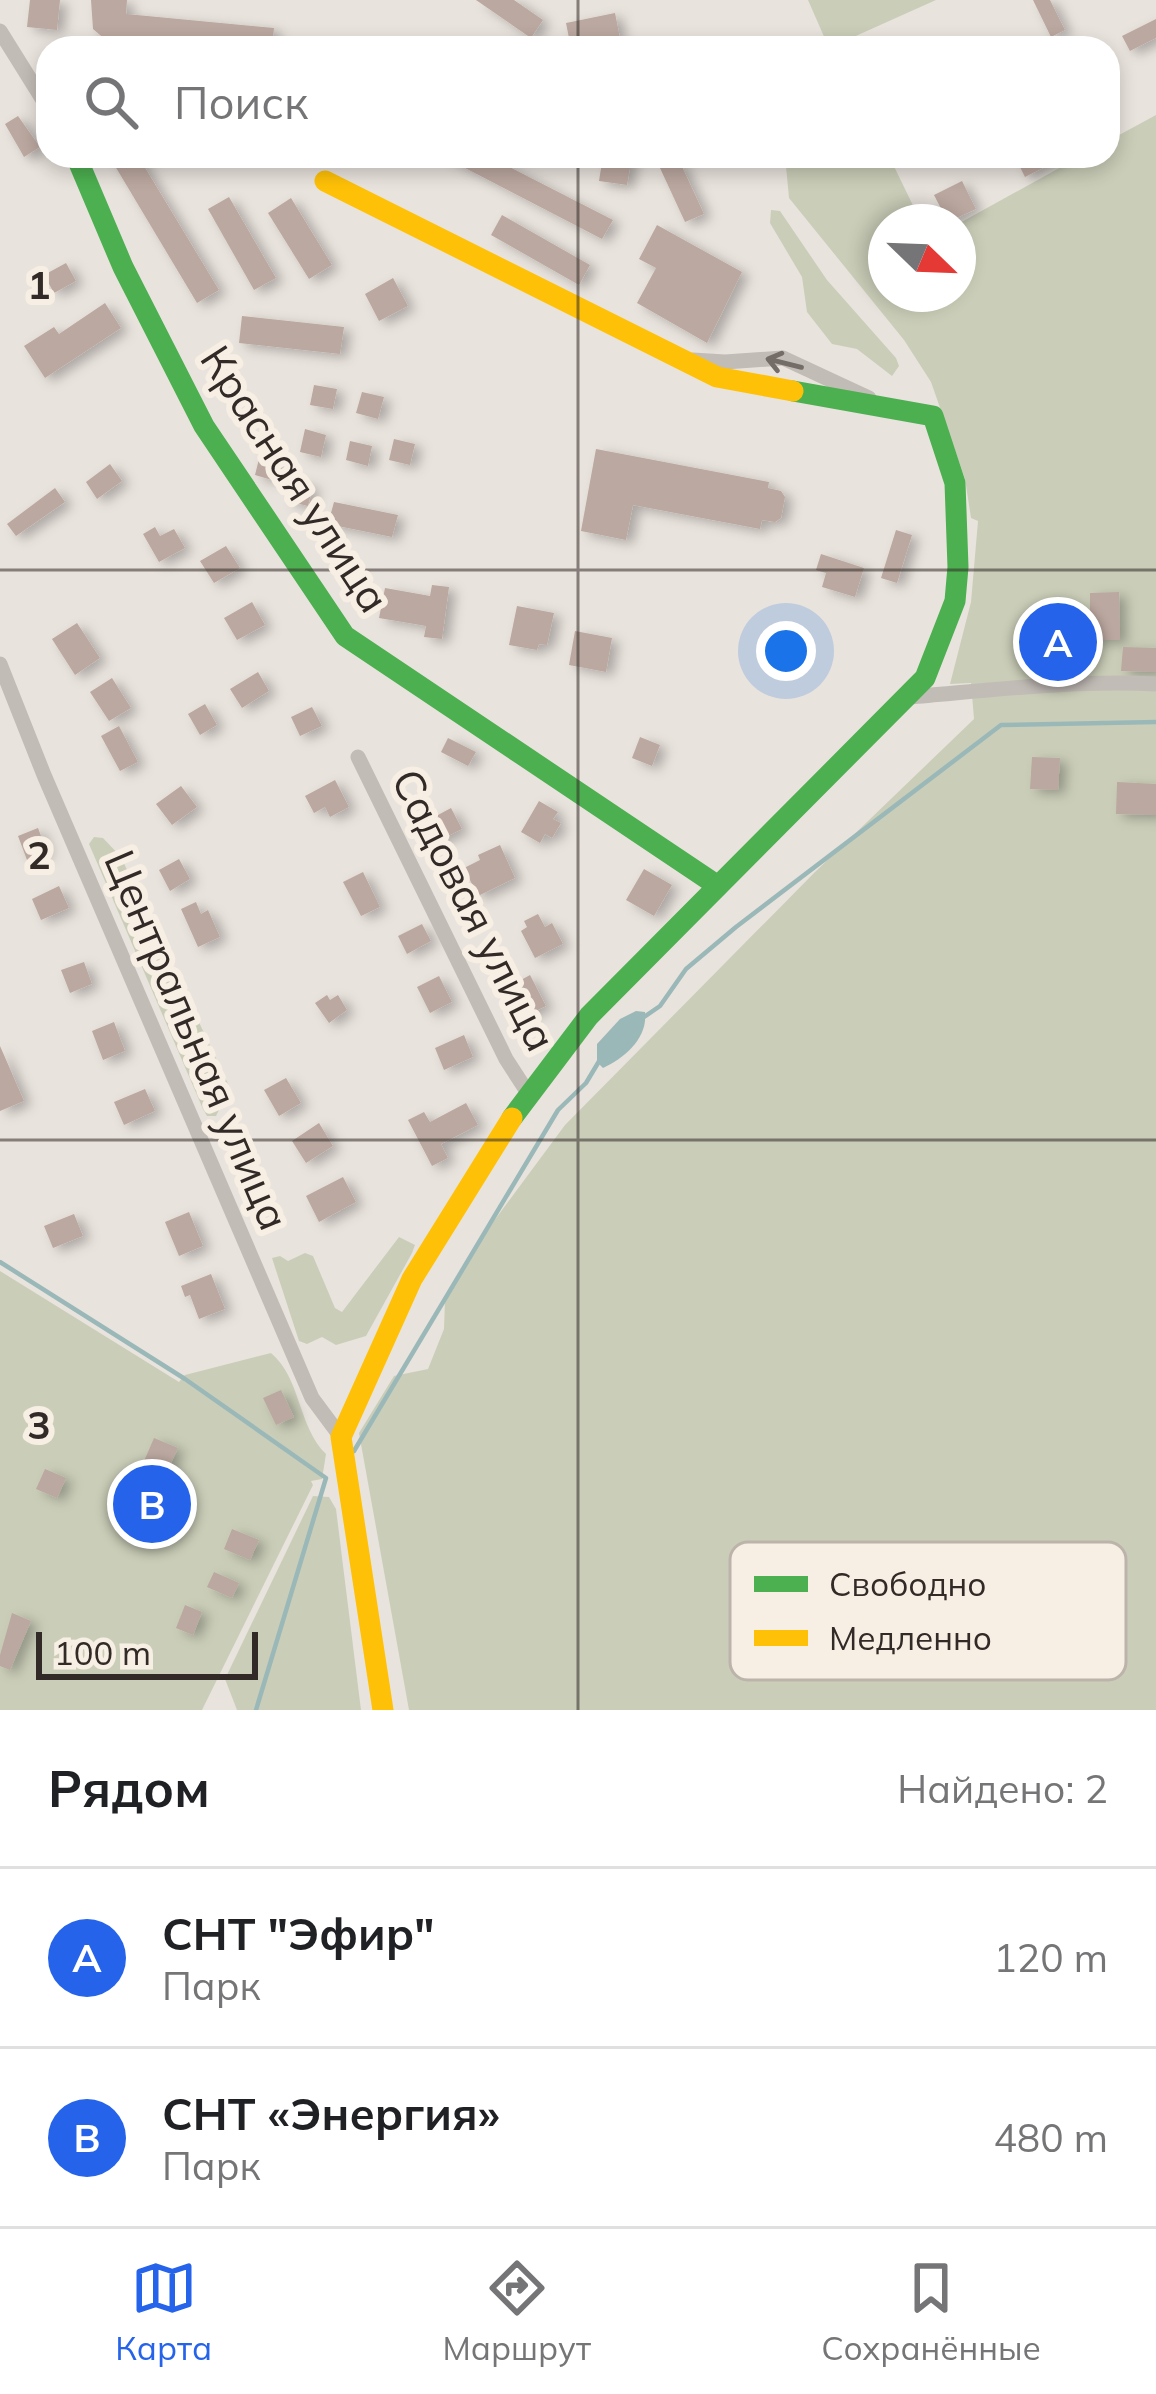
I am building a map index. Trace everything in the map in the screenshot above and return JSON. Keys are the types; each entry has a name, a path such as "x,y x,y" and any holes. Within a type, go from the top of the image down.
{"street":[{"path":"0,31 36,89"},
{"name":"Красная улица","path":"81,168 123,267 204,427 345,636 718,886"},
{"path":"325,181 717,377 933,416 950,463 959,519 955,601 937,652 909,697 589,1016 528,1094 412,1280 341,1437 383,1710"},
{"name":"Центральная улица","path":"0,664 305,1382 341,1437"},
{"path":"909,697 1100,681 1156,684"},
{"name":"Садовая улица","path":"358,757 506,1059 528,1094"}],"green space":[{"path":"808,0 936,0 856,36 824,36"},
{"path":"1156,115 1156,1710 409,1710 359,1433 394,1376 428,1369 444,1329 445,1300 471,1252 565,1125 974,719 971,683 950,684 971,602 978,521 971,518 965,479 931,382 881,312 976,312 976,214 1059,168 1120,168 1120,134"},
{"path":"786,168 895,168 912,204 868,204 868,296 789,198"},
{"path":"771,210 780,211 827,280 896,358 899,366 892,376 857,349 832,344 807,312 802,277 770,223"},
{"path":"94,837 103,838 121,857 230,1088 216,1116 207,1116 203,1109 89,844"},
{"path":"399,1237 415,1245 366,1336 336,1345 322,1337 307,1344 299,1341 272,1258 288,1261 305,1253 313,1256 335,1308 342,1312"},
{"path":"0,1271 179,1382 185,1375 271,1353 281,1363 310,1430 326,1454 322,1479 311,1481 202,1710 0,1710"},
{"path":"313,1496 329,1497 336,1509 361,1710 237,1710 225,1679"}],"water":[{"path":"645,1012 639,1039 603,1068 597,1062 597,1044 620,1019"}],"building":[{"path":"30,0 60,0 57,30 27,27"},
{"path":"91,0 127,0 126,14 274,28 273,36 101,36 93,29"},
{"path":"476,0 514,0 543,20 528,36"},
{"path":"1033,0 1050,0 1065,30 1051,36"},
{"path":"615,13 620,36 569,36 566,23"},
{"path":"1156,19 1156,38 1130,51 1122,36"},
{"path":"18,116 36,141 36,150 24,157 5,124"},
{"path":"116,168 145,168 219,290 197,303"},
{"path":"465,168 511,168 613,220 602,239"},
{"path":"601,168 630,168 627,185 599,181"},
{"path":"660,168 683,168 704,214 685,222"},
{"path":"1020,168 1043,168 1025,177"},
{"path":"962,181 974,204 939,204 934,195"},
{"path":"229,197 276,278 254,290 208,209"},
{"path":"291,198 332,265 309,279 268,213"},
{"path":"502,215 590,265 579,285 491,235"},
{"path":"657,225 742,272 707,343 637,303 656,268 639,259"},
{"path":"66,263 76,281 54,293 44,275"},
{"path":"393,278 408,306 379,321 365,294"},
{"path":"105,303 121,328 45,378 24,346 54,327 59,334"},
{"path":"242,316 344,327 340,354 239,343"},
{"path":"314,385 337,389 333,409 310,405"},
{"path":"362,392 384,397 378,419 356,413"},
{"path":"305,429 326,435 321,457 300,452"},
{"path":"394,439 415,444 410,465 389,460"},
{"path":"350,441 372,446 368,466 346,460"},
{"path":"596,449 769,482 768,488 785,497 781,518 762,520 760,529 633,505 626,540 581,531"},
{"path":"261,451 278,455 272,480 255,475"},
{"path":"110,464 122,481 97,499 86,482"},
{"path":"292,480 313,485 308,506 287,501"},
{"path":"55,488 65,502 16,536 7,524"},
{"path":"334,502 398,515 392,537 328,524"},
{"path":"155,527 160,536 174,529 185,548 159,562 143,534"},
{"path":"896,530 912,535 897,583 881,578"},
{"path":"226,546 240,568 214,583 200,561"},
{"path":"821,554 864,568 855,597 822,587 826,573 816,570"},
{"path":"432,585 449,587 442,639 424,637 426,626 379,618 385,588 430,596"},
{"path":"1119,592 1120,640 1090,640 1090,593"},
{"path":"252,602 265,625 237,640 224,618"},
{"path":"517,606 554,613 547,645 539,644 537,650 509,645"},
{"path":"77,623 100,658 75,675 52,639"},
{"path":"575,631 612,638 606,672 569,665"},
{"path":"1123,647 1156,648 1156,672 1121,671"},
{"path":"258,672 269,691 242,708 230,689"},
{"path":"112,678 131,708 109,721 90,692"},
{"path":"205,704 217,725 200,735 188,714"},
{"path":"312,707 322,726 300,736 291,717"},
{"path":"119,726 138,762 120,771 101,736"},
{"path":"640,737 660,745 652,766 632,758"},
{"path":"448,738 476,752 468,766 441,752"},
{"path":"1032,757 1060,758 1058,790 1030,789"},
{"path":"335,780 349,807 330,817 325,807 314,813 305,796"},
{"path":"1117,782 1156,784 1156,815 1116,814"},
{"path":"181,786 197,807 172,825 156,804"},
{"path":"539,801 558,812 553,819 561,823 552,838 545,834 540,843 521,832"},
{"path":"451,808 462,829 434,843 423,823"},
{"path":"38,828 47,852 27,860 18,836"},
{"path":"500,845 515,878 478,896 464,868"},
{"path":"179,859 190,879 170,891 159,870"},
{"path":"644,869 672,885 654,916 626,900"},
{"path":"363,872 380,907 361,916 343,882"},
{"path":"59,886 69,908 41,920 32,899"},
{"path":"196,902 201,914 208,910 220,937 198,947 181,909"},
{"path":"538,914 545,927 552,923 563,944 535,958 521,931 527,927 524,921"},
{"path":"422,924 431,941 407,954 398,936"},
{"path":"84,962 92,984 70,993 61,970"},
{"path":"530,975 546,1006 519,1019 507,994 514,990 512,985"},
{"path":"439,976 452,1002 430,1013 417,987"},
{"path":"327,995 330,1000 338,995 347,1010 329,1023 315,1003"},
{"path":"114,1022 125,1051 103,1060 92,1031"},
{"path":"464,1035 473,1057 444,1070 435,1048"},
{"path":"0,1046 24,1101 0,1111"},
{"path":"286,1078 301,1103 279,1116 264,1090"},
{"path":"145,1089 155,1111 124,1125 114,1102"},
{"path":"466,1103 478,1125 441,1144 448,1158 432,1166 408,1120 424,1112 430,1122"},
{"path":"319,1123 333,1146 306,1163 292,1141"},
{"path":"343,1177 356,1202 319,1222 306,1196"},
{"path":"189,1212 203,1246 179,1256 165,1222"},
{"path":"74,1214 83,1236 53,1248 44,1226"},
{"path":"211,1274 225,1309 199,1319 181,1286"},
{"path":"281,1390 294,1417 276,1425 263,1398"},
{"path":"154,1438 178,1448 169,1467 157,1462 144,1493 124,1484 129,1471 138,1475"},
{"path":"45,1469 66,1478 57,1498 36,1489"},
{"path":"232,1529 259,1540 250,1560 224,1549"},
{"path":"214,1572 239,1583 232,1598 207,1587"},
{"path":"185,1605 202,1612 193,1635 176,1628"},
{"path":"12,1613 31,1621 10,1670 0,1666 0,1655"}],"waterway":[{"path":"644,1017 660,1006 686,969 736,927 1001,725 1156,722"},
{"path":"354,1451 558,1110 586,1083 601,1058"},
{"path":"0,1262 185,1379 326,1478 256,1710"}],"traffic: fast":[{"path":"81,168 123,267 204,426 345,636 718,886"},
{"path":"512,1118 589,1016 925,678 955,601 955,483 933,416 793,391"}],"traffic: slow":[{"path":"325,181 717,377 793,391"},
{"path":"383,1710 341,1437 412,1279 512,1118"}],"place":[{"name":"СНТ \"Эфир\"","path":"1058,642"},
{"name":"СНТ «Энергия»","path":"152,1504"}]}
